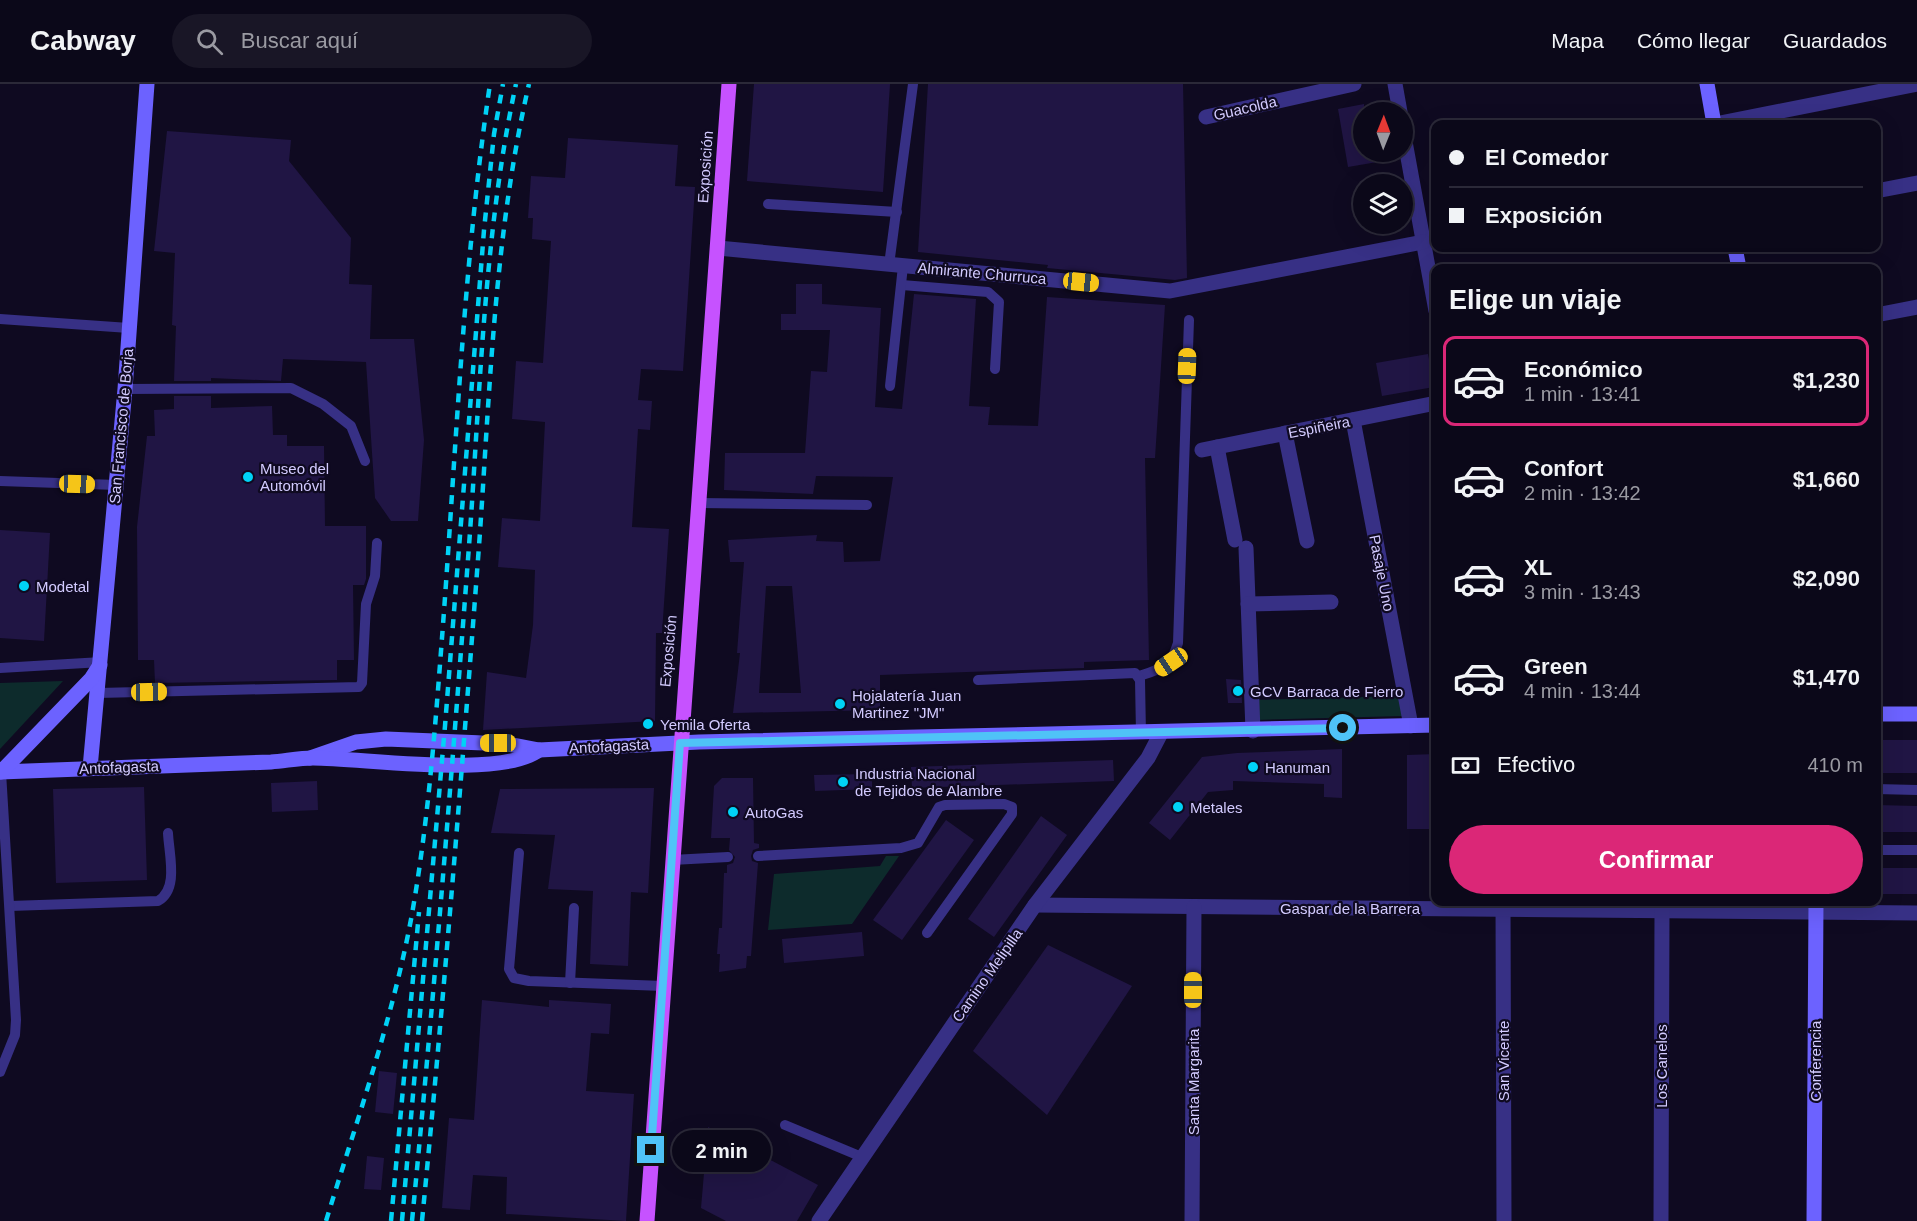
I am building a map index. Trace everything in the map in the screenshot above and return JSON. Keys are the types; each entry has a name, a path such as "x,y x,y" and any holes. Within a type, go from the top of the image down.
{"main road":[{"name":"San Francisco de Borja","path":"90,768 102,662 125,389 147,84"},
{"name":"Exposición","path":"646,1221 729,84"},
{"path":"1707,84 1713,120"},
{"path":"1,772 91,679 102,662"},
{"path":"1881,714 1917,714"},
{"name":"Antofagasta","path":"310,758 356,742 386,739 508,744 539,750 680,743 1141,734 1431,725"},
{"name":"Antofagasta","path":"1,772 310,758 472,765 514,762 539,750"},
{"name":"Conferencia","path":"1814,1221 1816,907"}],"street":[{"name":"Guacolda","path":"1206,117 1354,84"},
{"path":"1395,84 1398,102"},
{"path":"1734,120 1917,84"},
{"path":"1409,162 1431,284"},
{"path":"1881,190 1917,183"},
{"name":"Almirante Churruca","path":"718,248 1170,291 1423,242"},
{"path":"1881,314 1917,307"},
{"name":"Espiñeira","path":"1248,604 1241,544 1210,448 1431,405"},
{"name":"Pasaje Uno","path":"1353,420 1411,726"},
{"path":"1286,433 1307,541"},
{"path":"1253,731 1248,604 1331,602"},
{"name":"Camino Melipilla","path":"819,1221 1035,905 1148,758 1161,733"},
{"name":"Gaspar de la Barrera","path":"1035,905 1503,906 1662,911 1816,907 1917,913"},
{"name":"San Vicente","path":"1503,906 1504,1221"},
{"name":"Santa Margarita","path":"1192,1221 1194,907"},
{"name":"Los Canelos","path":"1661,1221 1662,911"}],"lane":[{"path":"890,386 902,285 896,265 897,212 913,84"},
{"path":"768,204 897,212"},
{"path":"902,285 978,291 992,295 999,302 995,369"},
{"path":"0,319 129,328"},
{"path":"978,680 1131,673 1139,676 1158,670 1171,662 1178,643 1189,320"},
{"path":"125,389 291,388 323,404 351,426 365,461"},
{"path":"0,481 117,485"},
{"path":"698,503 867,505"},
{"path":"98,693 359,687 362,683 366,604 375,576 377,543"},
{"path":"0,668 102,662"},
{"path":"1139,676 1141,734"},
{"path":"0,1072 15,1035 16,1020 1,772"},
{"path":"1881,789 1917,789"},
{"path":"758,856 901,848 918,843 939,807 1004,804 1012,807 1012,814 927,933"},
{"path":"10,906 158,901 166,897 171,888 168,833"},
{"path":"1881,850 1917,850"},
{"path":"519,853 509,969 514,978 529,981 663,986"},
{"path":"672,860 728,857"},
{"path":"570,983 574,908"},
{"path":"785,1125 862,1157"}],"green space":[{"path":"63,681 0,749 0,683"},
{"path":"1399,696 1403,716 1255,720 1254,700"},
{"path":"886,856 899,856 852,924 768,930 774,874 880,866"}],"building":[{"path":"754,84 890,84 883,192 747,181"},
{"path":"928,84 1183,84 1187,278 1175,280 1047,268 1048,265 918,252"},
{"path":"1353,106 1353,162 1377,162 1348,167 1338,109"},
{"path":"167,131 291,140 289,161 351,238 349,284 372,285 370,339 414,339 424,440 418,521 391,521 375,498 366,362 283,359 281,381 211,378 211,381 174,381 176,326 172,325 175,253 154,251"},
{"path":"568,138 678,145 675,186 695,187 683,371 641,369 638,400 652,401 650,430 638,429 632,527 669,529 662,633 656,633 655,721 483,730 487,672 526,678 533,625 535,570 498,567 502,518 540,521 545,422 512,419 516,361 543,363 551,241 532,239 533,218 528,218 531,176 565,178"},
{"path":"796,284 822,284 822,304 881,308 875,407 902,409 914,294 976,299 969,406 990,407 988,425 1038,426 1047,297 1165,305 1155,458 1145,458 1149,660 1084,662 1084,668 880,675 880,710 733,713 740,653 737,653 744,562 730,562 728,540 817,535 816,541 843,542 844,562 880,561 893,477 816,476 813,494 724,490 725,453 805,453 811,371 827,372 830,330 781,330 781,314 796,314","holes":["766,586 792,586 801,693 759,693"]},
{"path":"1428,354 1431,388 1382,396 1376,363"},
{"path":"174,396 211,396 211,408 272,406 273,435 287,435 287,446 324,446 325,526 366,526 366,579 364,585 353,585 354,660 337,660 337,680 155,683 154,660 138,660 137,527 147,436 155,436 154,410 174,409"},
{"name":"Modetal","path":"0,530 50,533 44,641 0,638"},
{"name":"GCV Barraca de Fierro","path":"1226,679 1241,680 1242,703 1228,703"},
{"path":"1881,740 1917,740 1917,773 1881,773"},
{"path":"1342,749 1342,798 1324,797 1324,784 1233,781 1233,790 1208,792 1170,840 1149,823 1202,757 1237,753"},
{"path":"1431,754 1431,829 1407,829 1407,755"},
{"path":"1113,760 1114,781 912,788 911,767"},
{"name":"Industria Nacional de Tejidos de Alambre","path":"872,774 872,789 815,791 814,775"},
{"path":"722,778 753,778 754,843 759,844 759,848 753,850 751,856 752,861 758,863 751,956 747,956 746,968 719,972 720,954 717,954 719,928 722,928 724,873 727,873 727,865 733,863 735,857 729,850 730,838 711,838 714,786"},
{"path":"317,781 318,810 272,812 271,783"},
{"path":"144,787 147,880 56,883 53,789"},
{"path":"654,788 648,893 631,892 628,966 590,964 593,891 548,889 555,835 491,833 500,789"},
{"path":"1881,805 1917,806 1917,832 1881,832"},
{"path":"1041,816 1067,835 994,937 968,919"},
{"path":"946,820 974,840 902,940 873,920"},
{"path":"1881,868 1917,868 1917,894 1881,894"},
{"path":"862,932 864,956 784,963 782,939"},
{"path":"1048,945 1132,986 1047,1115 973,1051"},
{"path":"482,1000 549,1007 549,1000 611,1004 609,1034 591,1033 586,1091 634,1094 626,1221 506,1214 507,1177 473,1175 470,1210 442,1208 449,1118 474,1120"},
{"path":"379,1071 397,1073 393,1114 375,1112"},
{"path":"708,1127 818,1185 797,1221 726,1221 701,1208"},
{"path":"367,1156 384,1158 381,1190 364,1189"}],"railway":[{"path":"326,1221 385,1030 404,953 418,880 437,707 473,221 490,84"},
{"path":"402,1221 445,726 484,230 494,134 503,84"},
{"path":"412,1221 449,799 490,255 505,140 516,84"},
{"path":"422,1221 459,799 495,314 508,198 529,84"},
{"path":"391,1221 419,912"}],"place":[{"name":"Museo del Automóvil","path":"248,477"},
{"name":"Modetal","path":"24,586"},
{"name":"GCV Barraca de Fierro","path":"1238,691"},
{"name":"Hojalatería Juan Martinez \"JM\"","path":"840,704"},
{"name":"Yemila Oferta","path":"648,724"},
{"name":"Hanuman","path":"1253,767"},
{"name":"Industria Nacional de Tejidos de Alambre","path":"843,782"},
{"name":"Metales","path":"1178,807"},
{"name":"AutoGas","path":"733,812"}],"route":[{"path":"651,1150 680,743 1343,728"}]}
